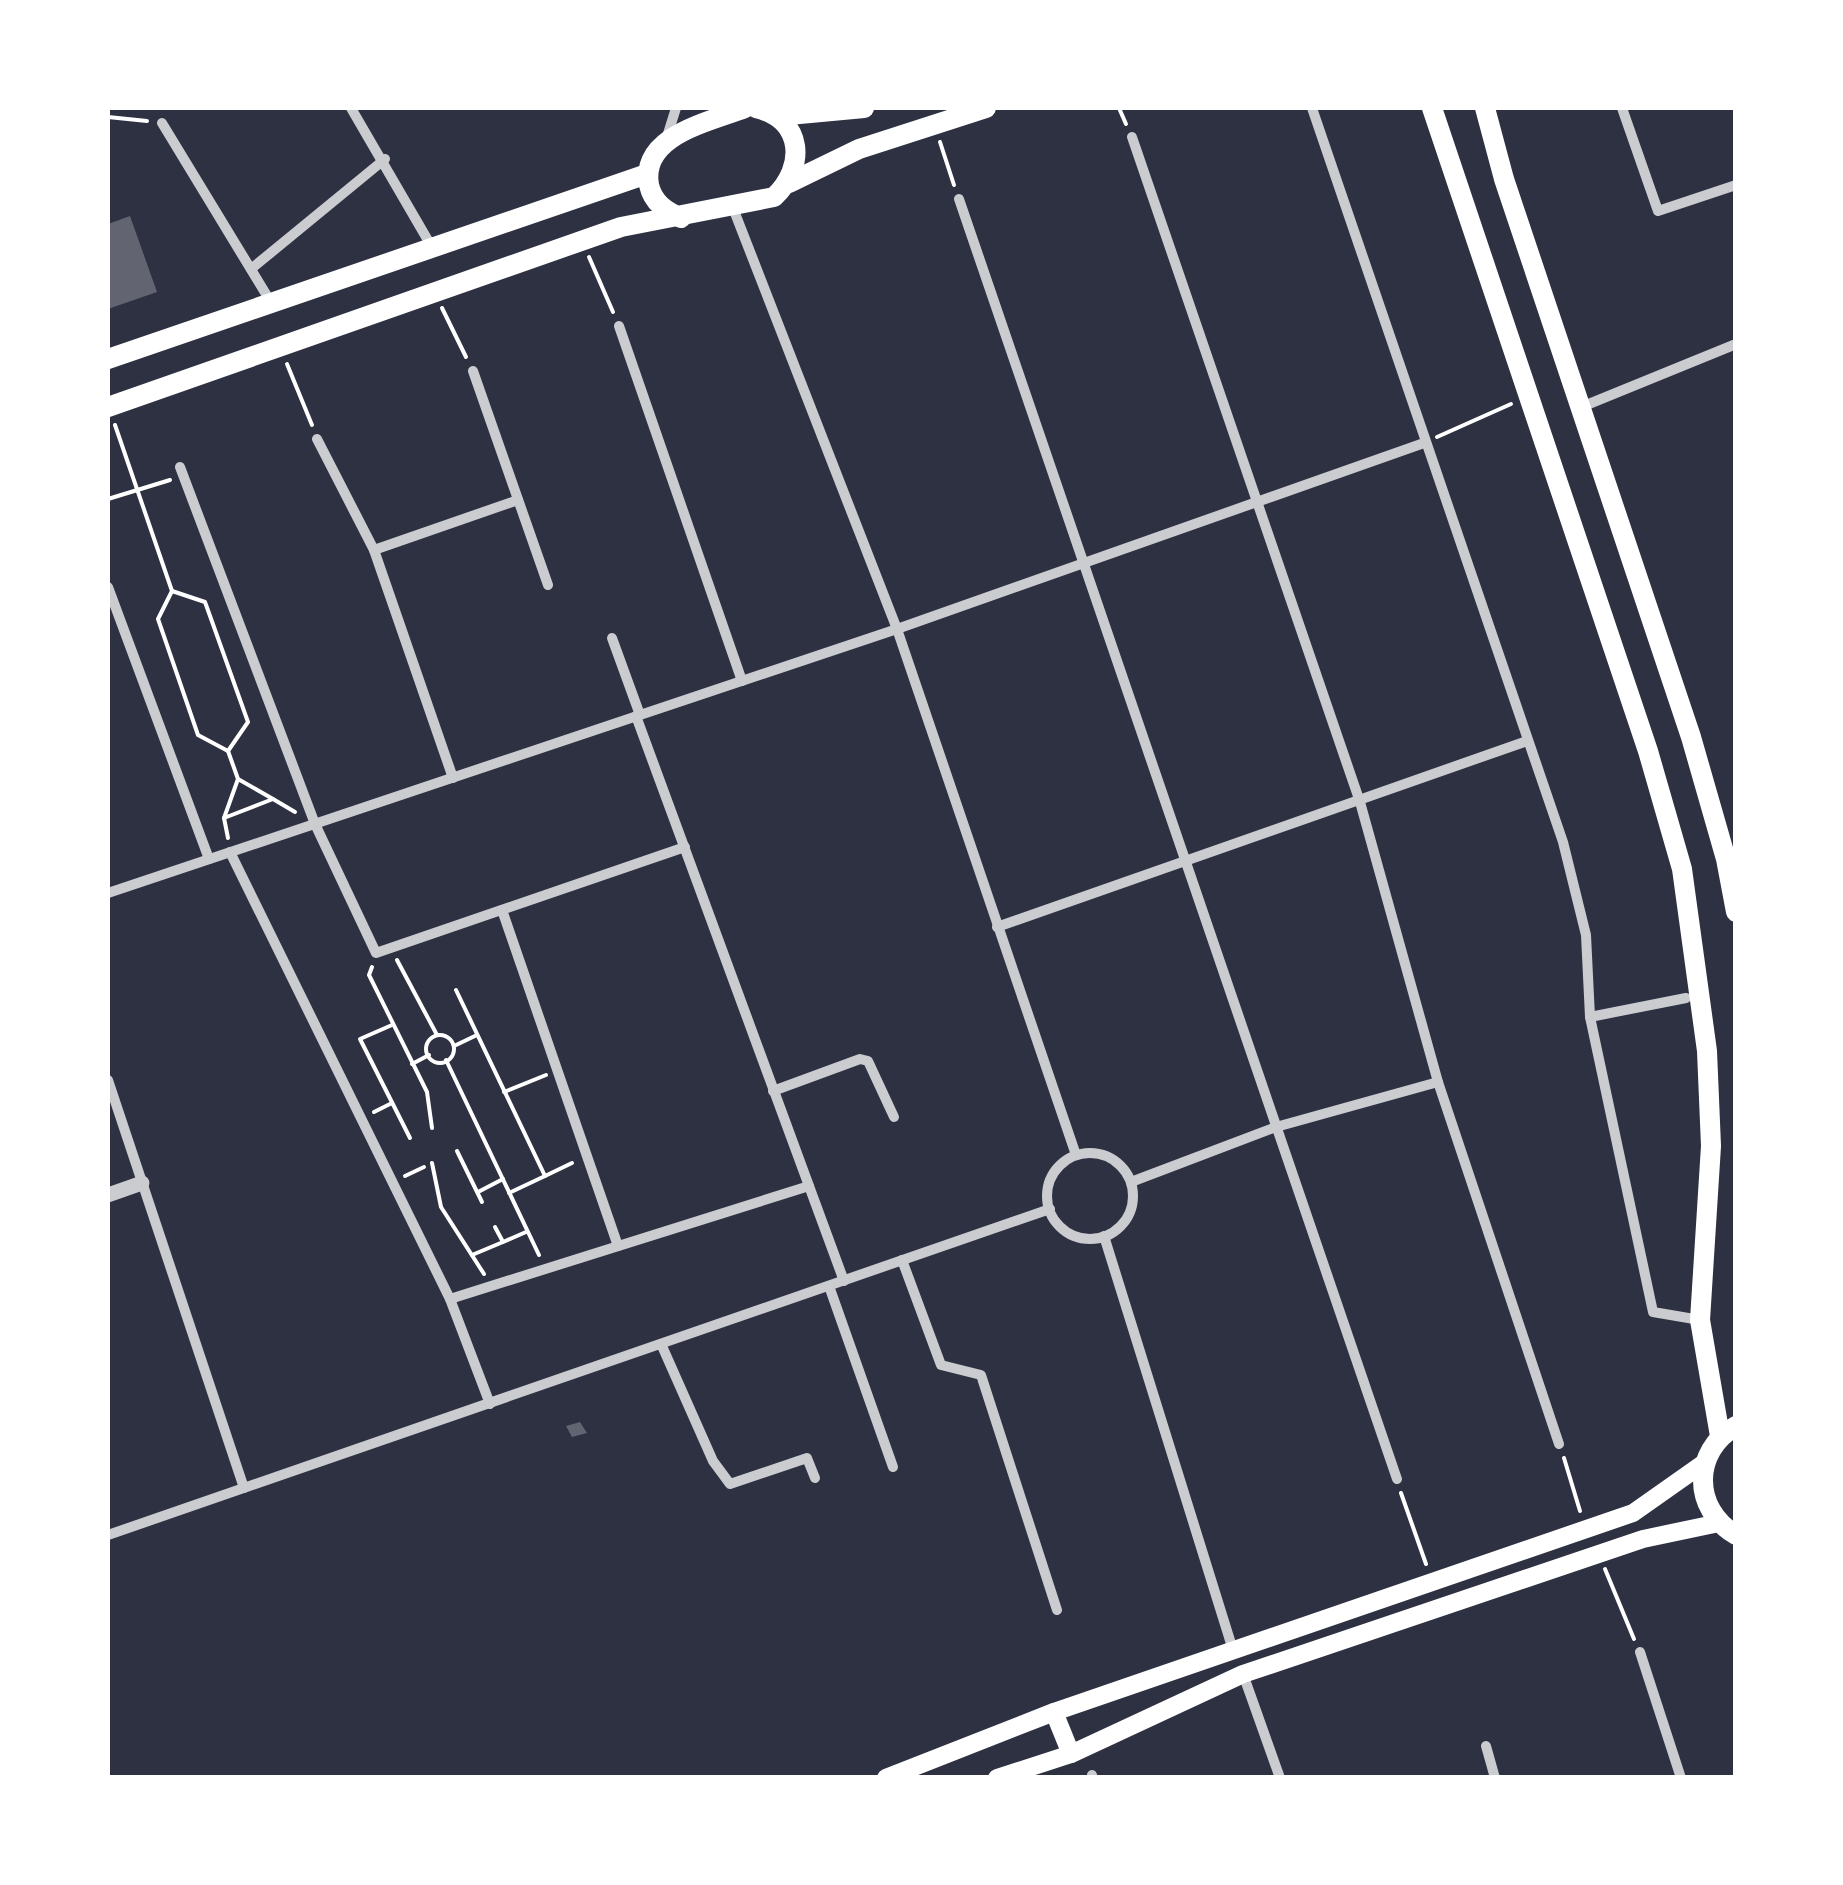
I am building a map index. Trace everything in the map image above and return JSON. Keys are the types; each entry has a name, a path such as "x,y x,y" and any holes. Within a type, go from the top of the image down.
{"main road":[{"path":"681,218 663,209 651,193 647,174 653,155 666,140 745,108"},
{"path":"768,111 864,108"},
{"path":"108,406 621,227 774,197 789,183 859,149 986,108"},
{"path":"886,1778 1054,1712 1633,1513 1704,1463 1728,1431 1700,1320 1711,1146 1702,995 1682,869 1648,750 1432,108"},
{"path":"1484,108 1579,408 1691,737 1726,859 1736,912"},
{"path":"768,111 796,143 797,164 789,183"},
{"path":"108,359 647,174"},
{"path":"996,1778 1070,1754 1243,1674 1599,1554 1727,1529 1704,1495 1704,1463"},
{"path":"1054,1712 1070,1754"}],"street":[{"path":"351,108 385,160 433,249"},
{"path":"666,140 676,108"},
{"path":"1312,108 1563,842 1586,935 1590,1017 1653,1312 1700,1320"},
{"path":"1622,108 1658,211 1736,185"},
{"path":"162,123 272,304"},
{"path":"1132,137 1360,802 1438,1082 1559,1444"},
{"path":"251,269 385,160"},
{"path":"959,199 1396,1479"},
{"path":"733,208 897,629 1076,1155"},
{"path":"619,326 742,681"},
{"path":"1579,408 1736,344"},
{"path":"473,370 548,585"},
{"path":"317,439 374,550 453,778"},
{"path":"108,893 897,629 1424,442"},
{"path":"182,472 315,824 376,953 684,847"},
{"path":"374,550 518,500"},
{"path":"108,588 209,859"},
{"path":"612,638 684,847 844,1280"},
{"path":"998,927 1527,742"},
{"path":"230,852 450,1298 490,1404"},
{"path":"502,910 618,1246"},
{"path":"1590,1017 1686,998"},
{"path":"773,1091 860,1059 868,1060 894,1117"},
{"path":"108,1080 244,1488"},
{"path":"1131,1182 1276,1127 1438,1082"},
{"path":"1076,1155 1109,1158 1131,1182 1129,1215 1104,1236 1072,1234 1050,1209 1052,1176 1076,1155"},
{"path":"108,1195 142,1183"},
{"path":"450,1298 809,1186"},
{"path":"108,1535 1050,1209"},
{"path":"1104,1236 1233,1650"},
{"path":"902,1260 941,1365 981,1375 1057,1610"},
{"path":"828,1286 893,1466"},
{"path":"662,1346 713,1460 730,1484 808,1458 815,1478"},
{"path":"1640,1652 1681,1778"},
{"path":"1243,1674 1280,1778"},
{"path":"1486,1746 1495,1778"}],"path":[{"path":"108,117 162,123"},
{"path":"934,124 959,199"},
{"path":"582,240 619,326"},
{"path":"434,293 473,370"},
{"path":"279,345 317,439"},
{"path":"1424,442 1528,396"},
{"path":"108,406 172,592 158,619 198,735 228,751 238,779 224,818 230,852"},
{"path":"108,431 116,428"},
{"path":"108,499 182,472"},
{"path":"172,592 205,602 248,722 228,751"},
{"path":"224,818 274,799 238,779"},
{"path":"391,948 437,1035"},
{"path":"376,953 369,975 426,1092 432,1128"},
{"path":"456,990 544,1176"},
{"path":"392,1025 360,1039 410,1138"},
{"path":"428,1055 428,1043 437,1035 446,1036 454,1046"},
{"path":"428,1055 437,1062 446,1060 454,1046 477,1035"},
{"path":"412,1064 428,1055"},
{"path":"446,1060 546,1269"},
{"path":"504,1092 558,1070"},
{"path":"457,1151 482,1202"},
{"path":"510,1193 587,1155"},
{"path":"432,1163 442,1207 492,1285"},
{"path":"392,1182 424,1167"},
{"path":"478,1192 502,1179"},
{"path":"495,1227 503,1242"},
{"path":"472,1255 528,1231"},
{"path":"1559,1444 1585,1528"},
{"path":"1396,1479 1432,1580"},
{"path":"1599,1554 1640,1652"}],"building":[{"path":"130,216 157,292 108,309 108,224"},
{"path":"580,1422 587,1433 572,1437 566,1426"}]}
